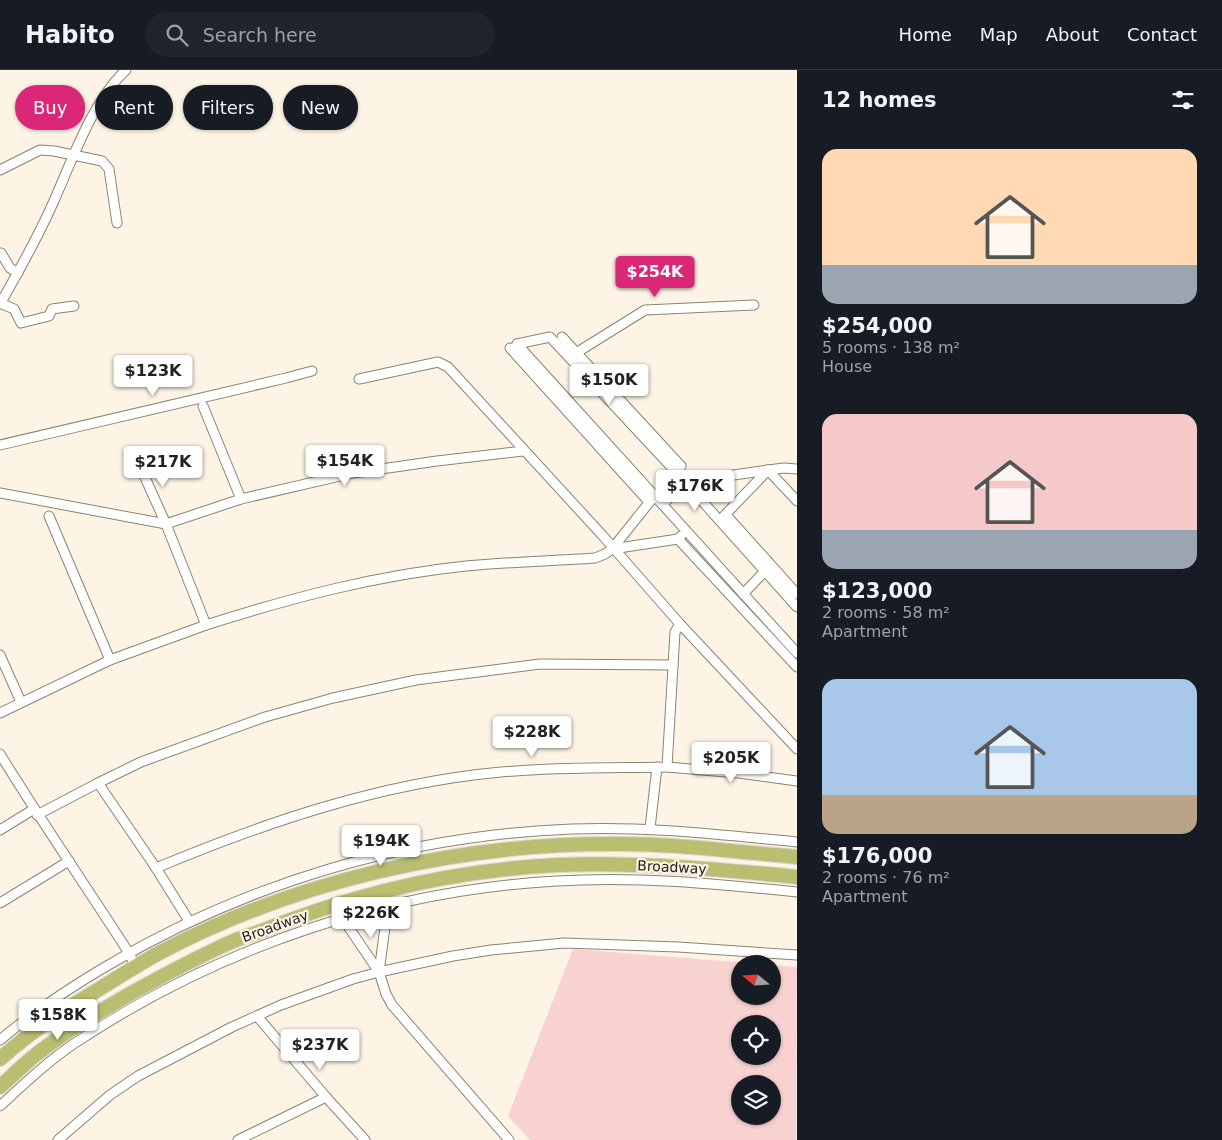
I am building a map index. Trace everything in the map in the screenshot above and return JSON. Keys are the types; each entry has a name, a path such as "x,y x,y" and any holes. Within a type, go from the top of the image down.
{"main road":[{"name":"Broadway","path":"0,1059 49,1019 160,952 215,926 282,901 372,873 470,854 559,845 652,844 797,857"},
{"name":"Broadway","path":"0,1086 40,1051 84,1020 168,972 234,941 257,940 331,906 405,886 473,874 556,865 673,865 797,877"}],"street":[{"path":"74,306 52,309 49,316 21,323 14,309 0,304 50,210 75,156 82,136 116,79 126,70"},
{"path":"0,170 40,150 102,161 109,169 118,223"},
{"path":"0,254 10,268 18,273"},
{"path":"576,353 645,310 754,305"},
{"path":"797,594 685,482 550,337 513,346 652,499 663,504 797,653"},
{"path":"562,337 680,466 676,472"},
{"path":"359,379 438,362 448,367 603,536 680,624 797,749"},
{"path":"0,444 312,371"},
{"path":"203,406 241,499"},
{"path":"0,493 166,524 241,499 353,474 523,450"},
{"path":"138,462 166,524 206,625"},
{"path":"663,504 685,482 768,470 797,469"},
{"path":"768,470 797,501"},
{"path":"722,518 768,470"},
{"path":"0,713 110,660 206,625 284,601 370,580 466,566 595,558 605,554 612,548 652,499"},
{"path":"49,516 110,660"},
{"path":"722,518 764,572 797,607"},
{"path":"612,548 678,539 687,531"},
{"path":"678,539 797,667"},
{"path":"743,594 764,572"},
{"path":"667,767 676,632 680,624"},
{"path":"0,655 20,702"},
{"path":"0,830 150,759 265,717 333,698 416,680 540,664 673,665"},
{"path":"0,754 128,952 135,966"},
{"path":"156,868 267,825 323,807 445,779 500,772 604,767 667,767 797,780"},
{"path":"650,828 657,767"},
{"path":"98,783 156,868 189,921"},
{"path":"0,1040 48,1002 128,952 189,921 267,889 338,865 412,848 469,838 573,829 650,828 797,842"},
{"path":"469,838 470,854"},
{"path":"0,903 70,861"},
{"path":"473,874 475,889"},
{"path":"0,1106 48,1063 75,1043 137,1005 222,962 257,940 388,905 475,889 557,880 626,879 681,881 797,892"},
{"path":"379,972 388,905"},
{"path":"342,918 379,972 386,994 404,1021 510,1140"},
{"path":"58,1140 110,1095 138,1076 257,1016 353,979 379,972 463,954 564,944 678,947 797,955"},
{"path":"257,1016 365,1140"},
{"path":"238,1140 254,1130 326,1097"}],"shaded area":[{"path":"573,949 731,962 731,1005 781,1005 781,966 797,967 796,1140 530,1140 508,1116"}]}
